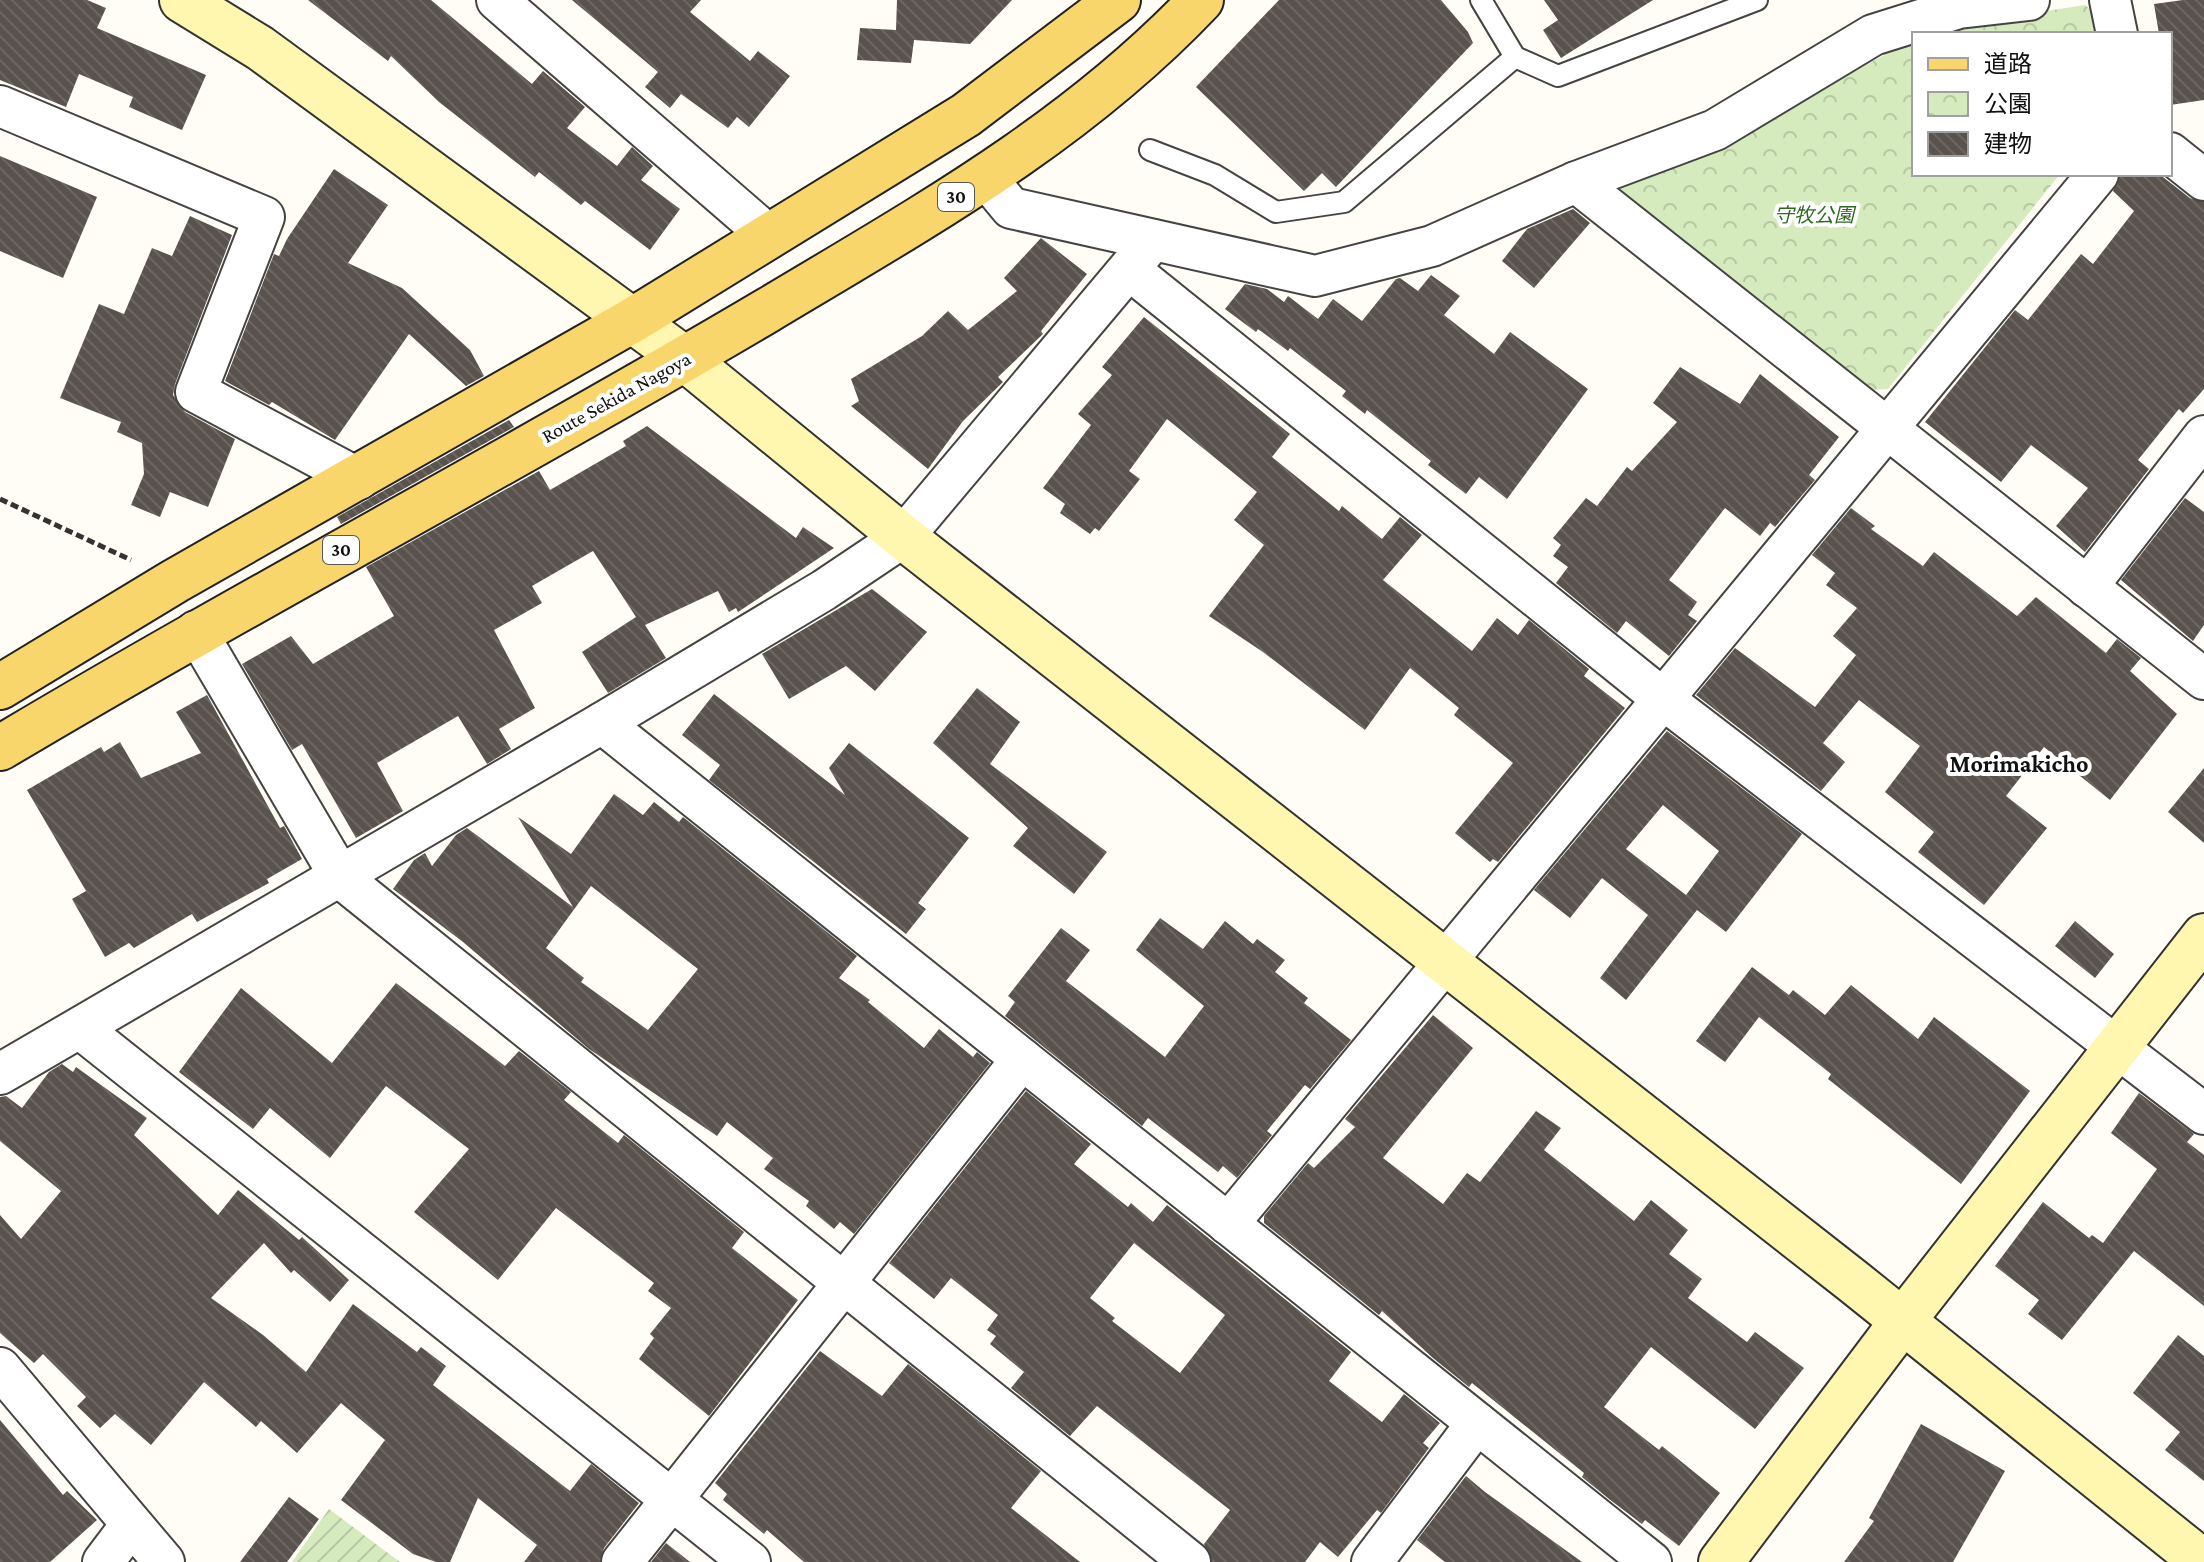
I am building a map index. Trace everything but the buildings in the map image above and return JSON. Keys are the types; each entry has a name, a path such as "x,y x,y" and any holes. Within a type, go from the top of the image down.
{"main road":[{"path":"0,687 175,581 359,479 633,320 966,115 1118,0"},
{"name":"Route Sekida Nagoya","path":"0,748 196,631 685,359 987,179 1150,53 1201,0"}],"street":[{"path":"182,0 260,48 685,359 903,537 1445,961 2203,1562"},
{"path":"497,0 768,235"},
{"path":"987,179 1011,208 1141,255 1315,276 1432,246 1576,182 1715,130 1873,35 1959,8 2029,0"},
{"path":"2110,0 2117,32"},
{"path":"0,106 264,217 196,392 359,479"},
{"path":"2172,155 2204,180"},
{"path":"1228,1224 2096,176"},
{"path":"1576,182 2204,679"},
{"path":"0,1074 341,878 602,723 824,590 903,537 1141,255"},
{"path":"1141,255 1663,699 2204,1114"},
{"path":"2087,587 2204,436"},
{"path":"196,631 341,878 1190,1562"},
{"path":"602,723 1651,1562"},
{"path":"1721,1562 1902,1322 2119,1049 2204,936"},
{"path":"81,1029 750,1562"},
{"path":"622,1562 1022,1059"},
{"path":"0,1368 164,1562"},
{"path":"1372,1562 1477,1423"},
{"path":"103,1562 131,1525"}],"lane":[{"path":"1481,0 1515,57 1558,76 1757,0"},
{"path":"1150,150 1215,175 1276,212 1344,202 1515,57"}],"path":[{"path":"0,499 175,581"}],"green space":[{"path":"2085,5 2096,14 2099,32 1926,32"},
{"name":"守牧公園","path":"1912,40 1912,176 2058,176 1888,389 1862,390 1621,206 1621,180 1788,107"},
{"path":"329,1509 400,1562 292,1562"}],"district":[{"name":"Morimakicho","path":"2019,764"}]}
